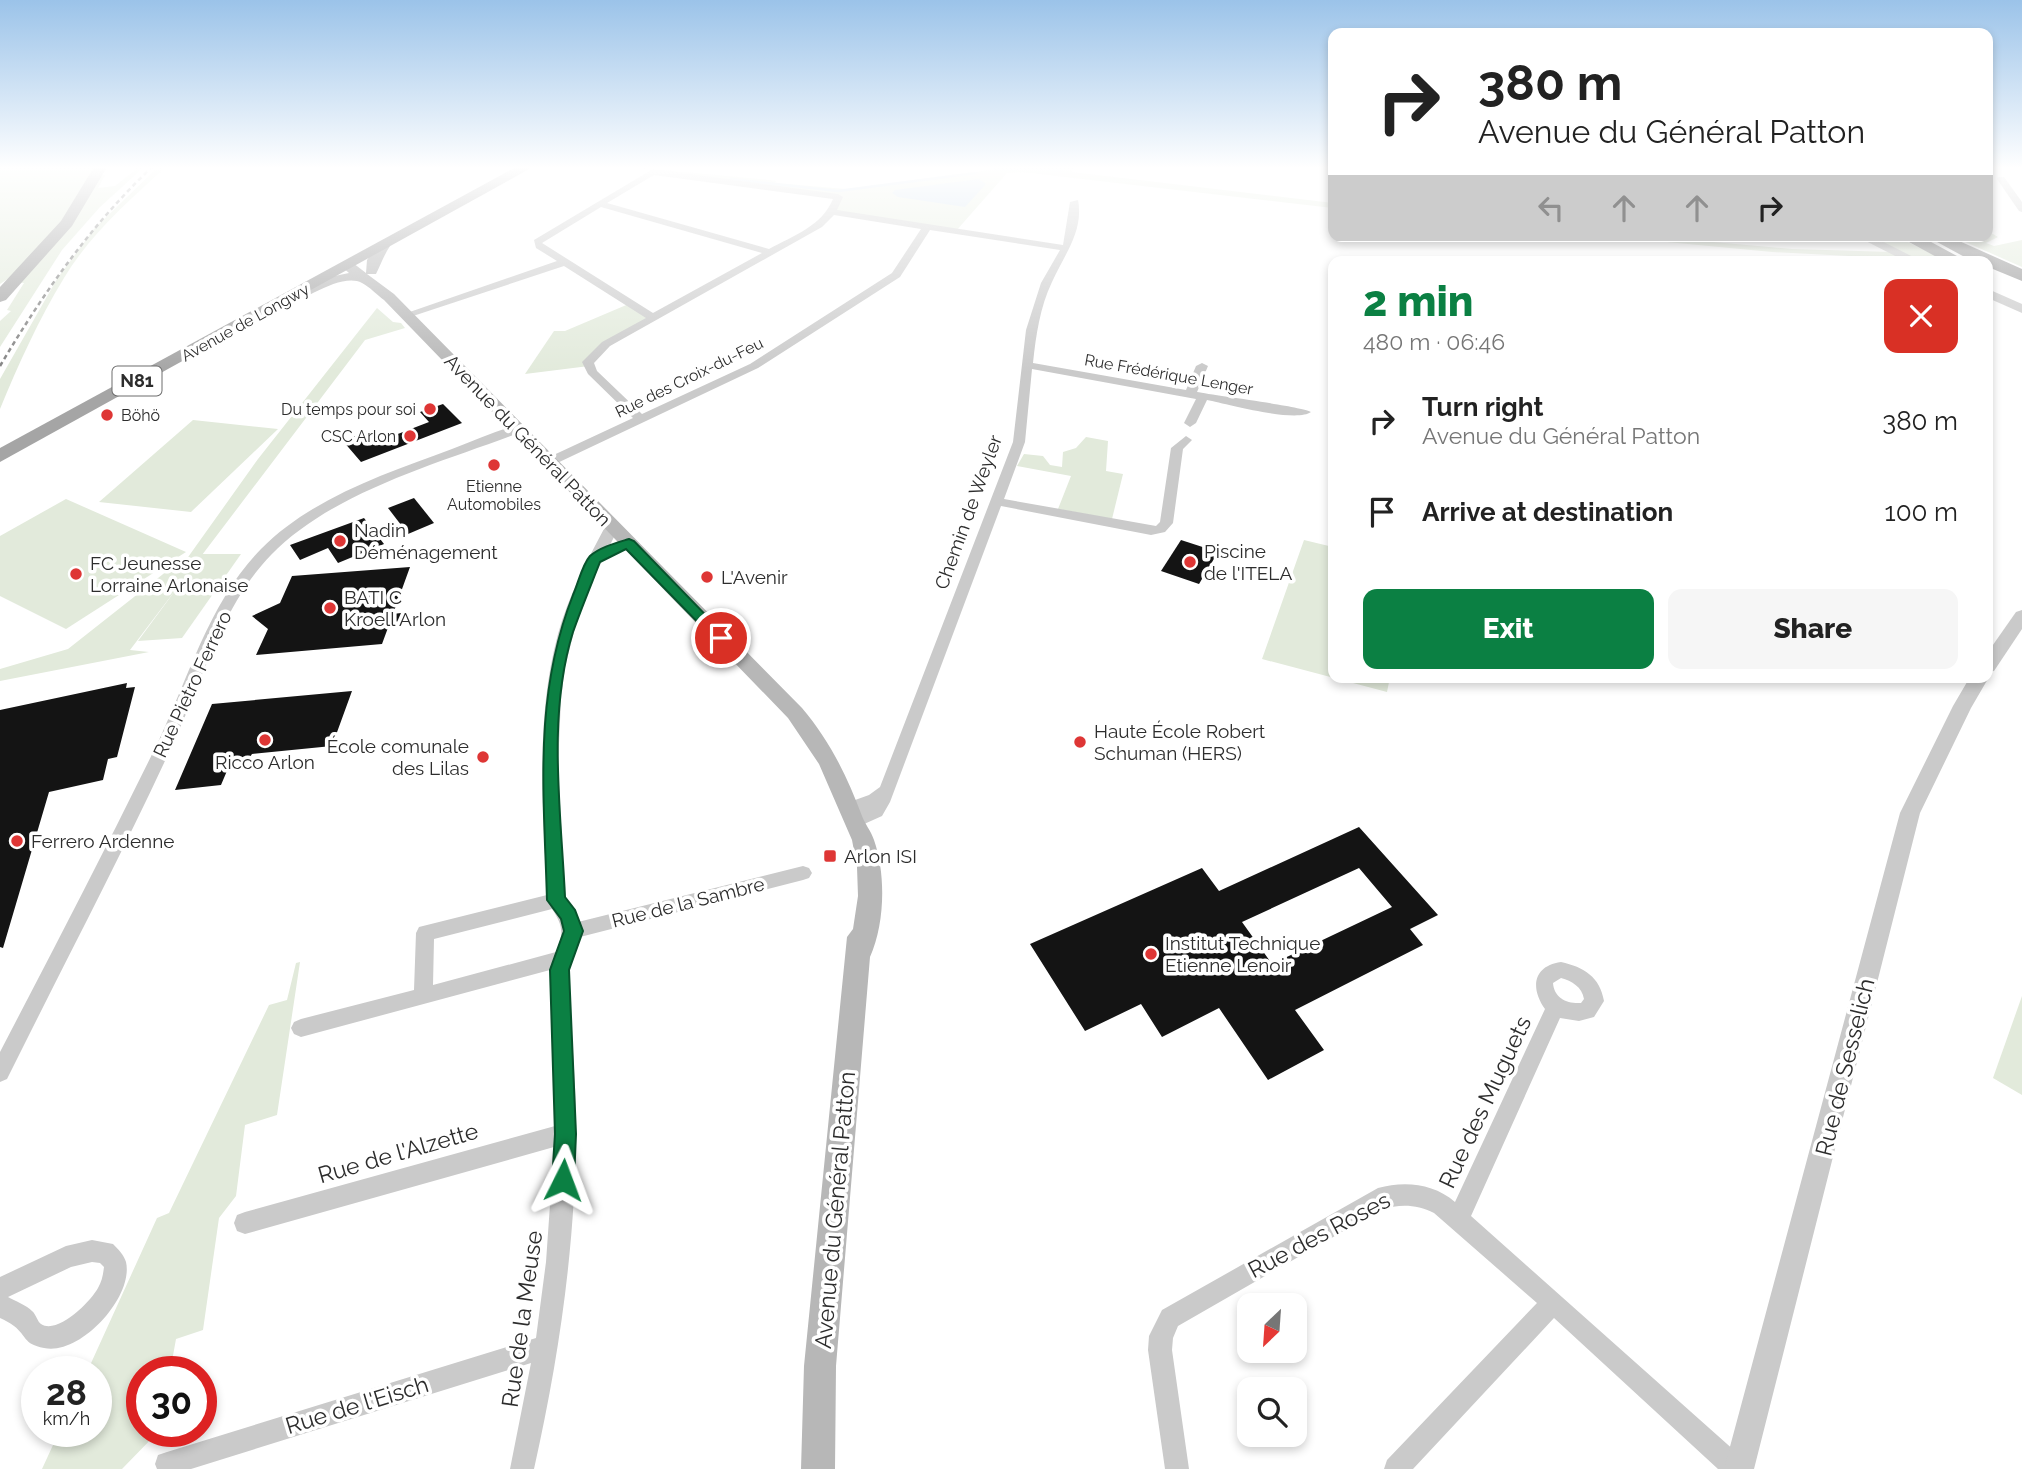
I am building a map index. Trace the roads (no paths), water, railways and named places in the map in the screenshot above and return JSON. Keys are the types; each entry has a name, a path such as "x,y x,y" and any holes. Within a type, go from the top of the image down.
{"highway":[{"path":"1918,242 1948,256"},
{"path":"1947,242 1977,256"},
{"path":"1993,263 2022,276"},
{"path":"1993,277 2022,289"}],"main road":[{"path":"5,289 55,236"},
{"name":"Avenue de Longwy","path":"0,456 403,236"},
{"path":"371,271 374,260 384,246"},
{"path":"351,264 365,266 371,271 379,287"},
{"path":"351,264 379,287"},
{"name":"N81","path":"275,306 290,303 343,276 364,279 379,287"},
{"name":"Avenue du Général Patton","path":"379,287 806,726 828,759 852,815 850,841 859,904 860,951 829,1255 820,1366 818,1469"}],"street":[{"path":"548,236 537,242 539,246 652,317"},
{"path":"711,236 769,252"},
{"path":"640,419 592,372 588,362 606,344 799,236"},
{"name":"Rue des Croix-du-Feu","path":"549,462 754,366 896,275 921,236"},
{"path":"984,236 1066,248"},
{"name":"Chemin de Weyler","path":"852,815 876,811 1019,442 1031,330 1046,283 1071,236"},
{"path":"1875,242 1904,256"},
{"path":"406,315 565,262"},
{"path":"1993,295 2022,309"},
{"name":"Rue Frédérique Lenger","path":"1028,365 1305,412"},
{"path":"1190,423 1202,366"},
{"name":"Rue Pietro Ferrero","path":"0,1072 161,750 241,581 267,552 297,527 335,503 517,429"},
{"path":"996,501 1151,531 1160,530 1166,523 1177,448 1186,440"},
{"path":"573,931 569,916 556,900 550,740 556,678 566,633 594,560 612,527"},
{"path":"594,560 608,551 629,544"},
{"path":"1993,659 2022,616"},
{"name":"Rue de Sesselich","path":"1738,1469 1910,813 1951,728 1977,683"},
{"name":"Rue de la Sambre","path":"573,931 803,873"},
{"path":"423,996 425,933 556,900"},
{"name":"Rue de la Meuse","path":"522,1469 548,1346 562,1203 565,1134 559,979 562,959 570,945 573,931"},
{"path":"301,1028 562,959"},
{"name":"Rue des Muguets","path":"1458,1219 1556,1006"},
{"name":"Rue de l'Alzette","path":"245,1223 565,1134"},
{"name":"Rue des Roses","path":"1177,1469 1160,1350 1161,1336 1170,1318 1378,1199 1400,1193 1427,1197 1458,1219 1738,1469"},
{"path":"0,1288 31,1278 64,1258 87,1250 105,1252 115,1264 114,1282 102,1306 92,1317 67,1333 54,1337 33,1334 24,1319 0,1305"},
{"path":"1396,1469 1553,1302"},
{"name":"Rue de l'Eisch","path":"167,1464 548,1346"}],"railway":[{"path":"0,366 34,312 88,236"}],"place":[{"name":"Du temps pour soi","path":"430,409"},
{"name":"Böhö","path":"107,415"},
{"name":"CSC Arlon","path":"410,436"},
{"name":"Etienne Automobiles","path":"494,465"},
{"name":"Nadin Déménagement","path":"340,541"},
{"name":"Piscine de l'ITELA","path":"1190,562"},
{"name":"FC Jeunesse Lorraine Arlonaise","path":"76,574"},
{"name":"L'Avenir","path":"707,577"},
{"name":"BATI C Kroell Arlon","path":"330,608"},
{"name":"Ricco Arlon","path":"265,740"},
{"name":"Haute École Robert Schuman (HERS)","path":"1080,742"},
{"name":"École comunale des Lilas","path":"483,757"},
{"name":"Ferrero Ardenne","path":"17,841"},
{"name":"Arlon ISI","path":"830,856"},
{"name":"Institut Technique Etienne Lenoir","path":"1151,954"}]}
